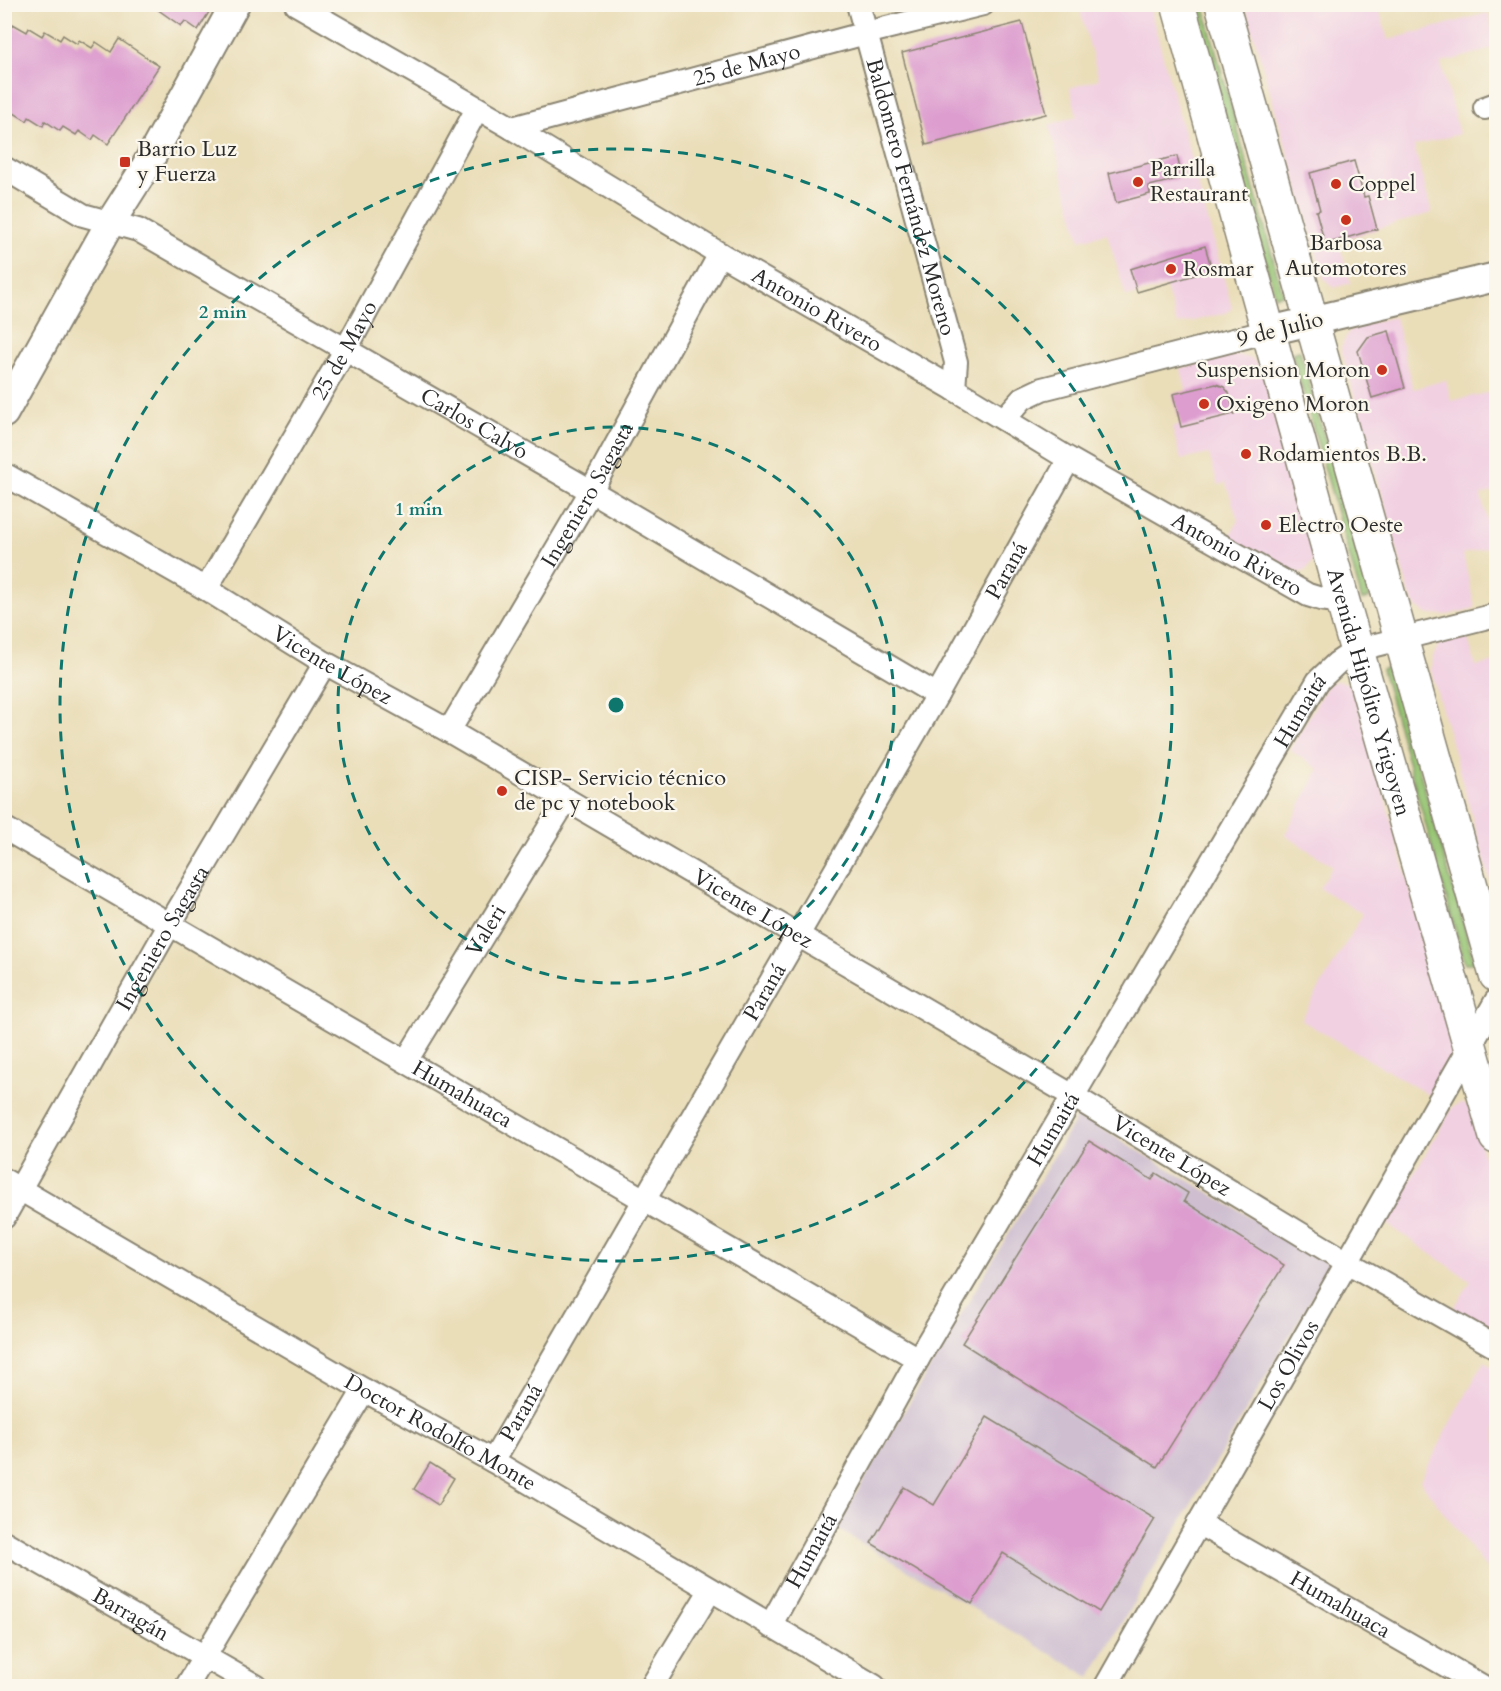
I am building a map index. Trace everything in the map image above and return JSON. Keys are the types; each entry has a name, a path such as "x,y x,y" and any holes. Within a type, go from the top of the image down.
{"main road":[{"name":"Avenida Hipólito Yrigoyen","path":"1178,4 1356,650 1497,1137"},
{"name":"Avenida Hipólito Yrigoyen","path":"1221,4 1497,975"}],"street":[{"path":"4,413 110,223 145,168 235,4"},
{"name":"Antonio Rivero","path":"296,4 512,128 720,254 954,389 1069,459 1308,595 1343,602"},
{"name":"Baldomero Fernández Moreno","path":"858,4 956,362 954,389"},
{"name":"25 de Mayo","path":"512,128 983,4"},
{"name":"25 de Mayo","path":"206,589 346,349 477,109"},
{"name":"Carlos Calvo","path":"4,168 83,215 138,231 591,491 937,695"},
{"name":"Ingeniero Sagasta","path":"449,731 591,491 720,254"},
{"name":"9 de Julio","path":"1004,419 1023,398 1042,389 1269,331 1497,277"},
{"name":"Paraná","path":"493,1461 937,695 1069,459"},
{"name":"Vicente López","path":"4,474 206,589 325,663 449,731 1073,1096 1347,1262 1497,1347"},
{"path":"1356,650 1497,615"},
{"name":"Humaitá","path":"770,1626 918,1359 1318,681 1337,663 1356,650"},
{"name":"Ingeniero Sagasta","path":"4,1216 12,1185 325,663"},
{"name":"Valeri","path":"406,1061 566,800"},
{"name":"Humahuaca","path":"4,828 918,1359"},
{"name":"Los Olivos","path":"1106,1686 1497,1001"},
{"name":"Doctor Rodolfo Monte","path":"12,1185 364,1390 493,1461 874,1686"},
{"path":"187,1686 364,1390"},
{"name":"Humahuaca","path":"1198,1523 1482,1686"},
{"name":"Barragán","path":"4,1542 256,1686"},
{"path":"652,1686 710,1591"}],"shaded area":[{"path":"1100,5 1149,5 1232,308 1226,313 1177,325 1166,287 1126,297 1107,233 1080,240 1049,125 1077,116 1070,88 1099,79 1080,10"},
{"path":"1245,5 1378,5 1388,40 1488,13 1496,48 1441,63 1459,134 1414,146 1432,213 1338,240 1351,283 1333,288 1324,278"},
{"path":"1395,317 1413,389 1446,380 1451,401 1496,391 1496,491 1481,495 1493,546 1463,554 1475,608 1448,615 1427,614 1418,608 1410,596 1341,348 1349,331 1358,325"},
{"path":"1230,356 1252,359 1261,367 1265,377 1314,554 1312,563 1305,571 1299,573 1287,573 1229,538 1238,520 1226,483 1218,485 1209,454 1181,460 1172,427 1193,420 1181,368"},
{"path":"1466,632 1476,666 1496,662 1496,902 1431,670 1432,659 1440,642 1447,637"},
{"path":"1336,681 1348,683 1354,687 1456,1054 1434,1098 1301,1020 1363,914 1319,888 1333,866 1285,835 1319,769 1290,750 1328,684"},
{"path":"1459,1104 1470,1108 1496,1201 1496,1340 1450,1314 1471,1281 1386,1223 1452,1108"},
{"path":"1078,1115 1331,1265 1090,1677 836,1528"},
{"path":"1484,1361 1496,1369 1496,1581 1420,1481"}],"green space":[{"path":"1195,5 1203,5 1283,294 1275,296"},
{"path":"1300,351 1370,598 1362,600 1292,353"},
{"path":"1390,667 1474,962 1465,964 1382,669"}],"building":[{"path":"150,4 214,4 198,30 185,21 181,26"},
{"path":"1022,22 1046,114 926,145 902,53"},
{"path":"13,24 27,32 29,28 42,36 45,31 60,40 63,35 77,44 79,40 92,48 96,42 111,52 119,39 159,66 108,144 95,135 92,140 79,131 76,135 63,127 60,131 45,121 43,126 29,117 27,121 4,107 4,37"},
{"name":"Parrilla Restaurant","path":"1177,156 1182,178 1149,186 1150,194 1116,203 1109,173"},
{"path":"1354,161 1364,197 1368,196 1377,229 1325,244 1316,211 1320,210 1310,173"},
{"name":"Rosmar","path":"1205,246 1212,270 1137,292 1130,269"},
{"name":"Suspension Moron","path":"1389,331 1405,388 1372,398 1358,351 1368,337"},
{"name":"Oxigeno Moron","path":"1216,384 1224,387 1229,393 1234,414 1181,427 1173,394"},
{"path":"1089,1141 1152,1180 1156,1173 1188,1193 1184,1201 1284,1265 1157,1467 962,1343"},
{"path":"987,1417 1155,1519 1099,1612 1003,1553 972,1604 871,1543 904,1487 934,1505"},
{"path":"430,1463 454,1478 438,1505 414,1489"}],"place":[{"name":"Barrio Luz y Fuerza","path":"125,162"},
{"name":"Parrilla Restaurant","path":"1138,182"},
{"name":"Coppel","path":"1336,184"},
{"name":"Barbosa Automotores","path":"1346,220"},
{"name":"Rosmar","path":"1171,269"},
{"name":"Suspension Moron","path":"1382,370"},
{"name":"Oxigeno Moron","path":"1204,404"},
{"name":"Rodamientos B.B.","path":"1246,454"},
{"name":"Electro Oeste","path":"1266,525"},
{"name":"CISP- Servicio técnico de pc y notebook","path":"502,791"}]}
